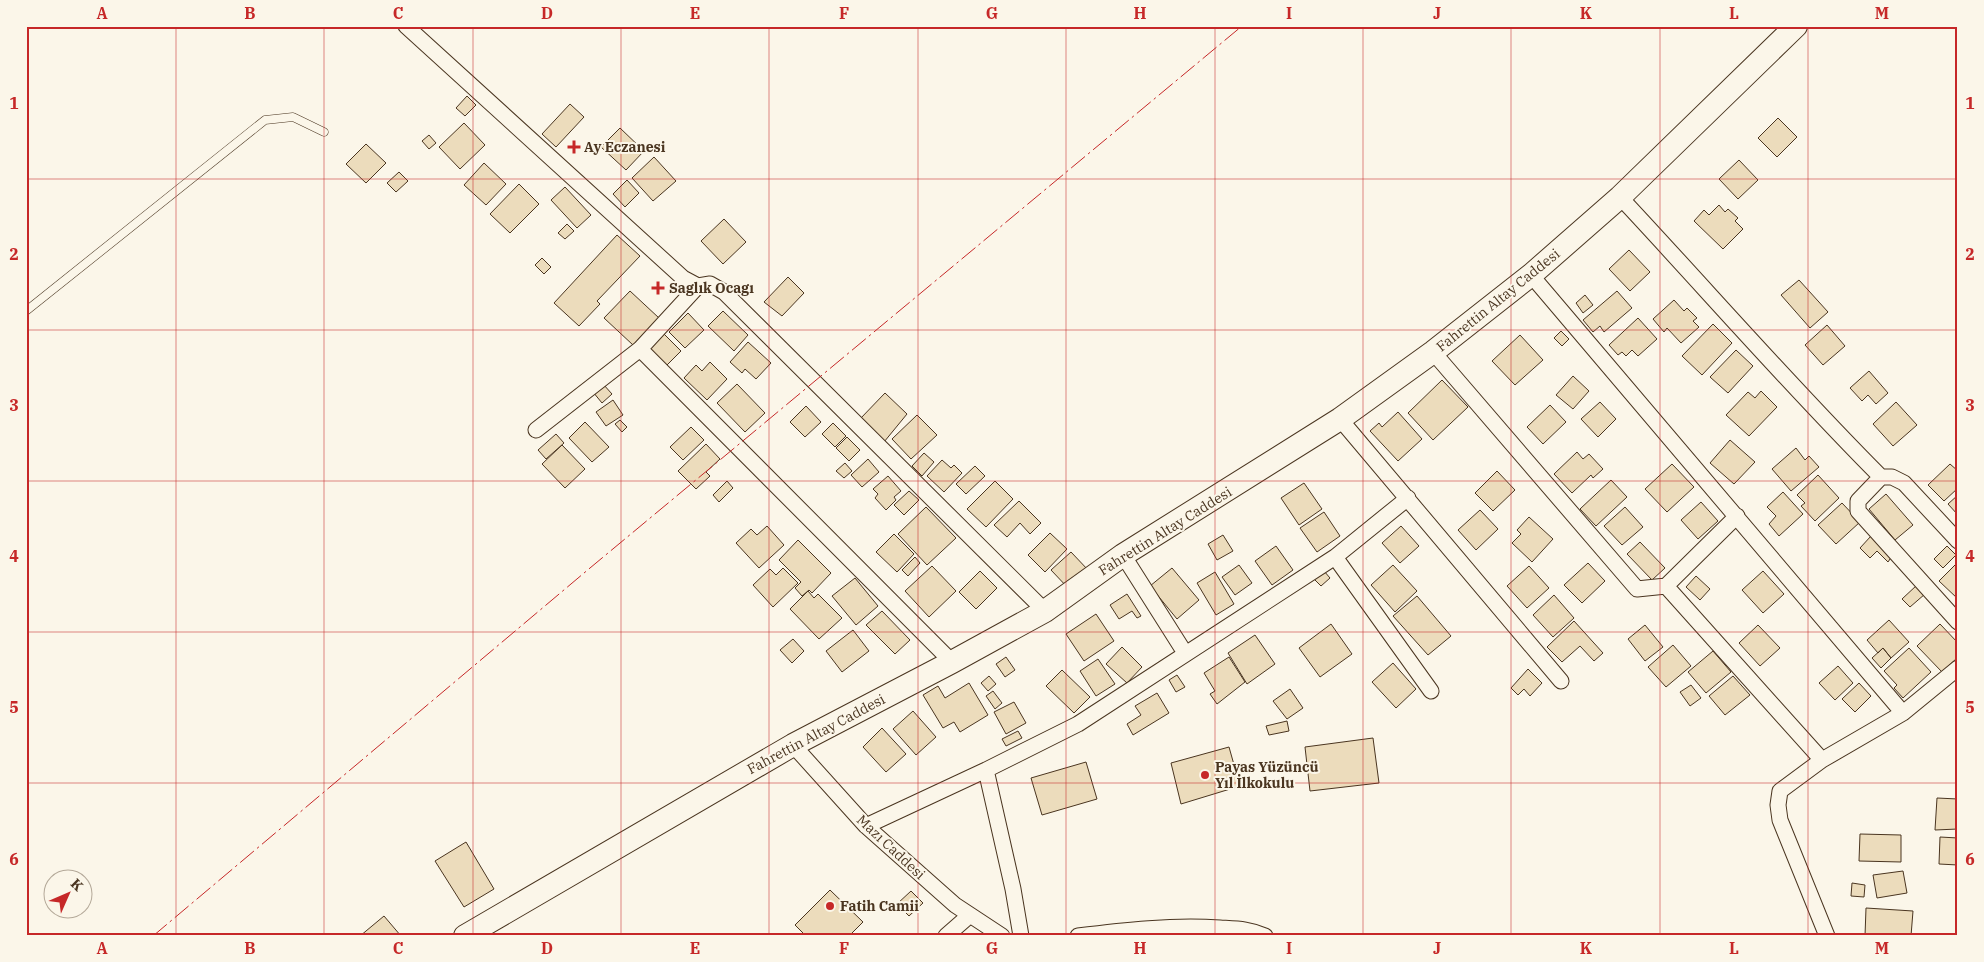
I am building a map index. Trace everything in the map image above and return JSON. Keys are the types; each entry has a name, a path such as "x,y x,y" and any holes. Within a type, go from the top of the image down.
{"street":[{"path":"406,26 683,278 698,286 710,284 724,292 1045,611"},
{"name":"Fahrettin Altay Caddesi","path":"464,936 793,745 1045,611 1123,555 1340,419 1433,352 1531,275 1620,197 1796,26"},
{"path":"1620,197 1738,324 1810,406 1881,477"},
{"path":"1531,275 1903,713"},
{"path":"536,430 640,349 698,286"},
{"path":"640,349 952,662"},
{"path":"1433,352 1637,589 1666,586 1737,516"},
{"path":"1340,419 1561,681"},
{"path":"1958,541 1904,483 1892,476 1881,477 1858,501 1858,511 1958,622"},
{"path":"866,826 986,770 1078,724 1335,557 1408,498"},
{"path":"1123,555 1185,653"},
{"path":"1335,557 1431,691"},
{"path":"1666,586 1822,760"},
{"path":"1827,936 1780,820 1778,805 1780,791 1822,760 1903,713 1958,668"},
{"name":"Mazı Caddesi","path":"793,745 866,826 955,905 1002,936"},
{"path":"986,770 1013,888 1021,936"},
{"path":"946,936 970,915"},
{"path":"1078,936 1195,926 1252,930 1265,936"}],"lane":[{"path":"26,311 265,120 293,117 324,132"}],"building":[{"path":"467,96 476,105 465,116 456,108"},
{"path":"570,104 584,117 556,147 542,134"},
{"path":"1778,118 1797,137 1777,157 1758,138"},
{"path":"464,123 485,145 460,169 439,147"},
{"path":"620,128 644,151 626,170 601,147"},
{"path":"429,135 436,143 429,149 422,141"},
{"path":"366,144 386,163 366,183 346,164"},
{"path":"654,157 676,181 653,201 632,178"},
{"path":"1739,160 1758,180 1738,199 1719,179"},
{"path":"484,163 506,184 486,205 464,185"},
{"path":"399,172 408,181 396,192 387,183"},
{"path":"627,180 639,193 625,207 613,194"},
{"path":"519,184 539,204 510,233 490,214"},
{"path":"565,187 591,215 577,228 551,200"},
{"path":"1719,205 1725,212 1728,209 1738,218 1735,221 1743,229 1723,249 1694,221 1704,210 1709,215"},
{"path":"724,219 746,242 723,264 701,241"},
{"path":"567,224 574,231 565,239 558,233"},
{"path":"617,235 640,256 597,301 600,304 579,326 554,303"},
{"path":"1629,250 1650,272 1630,291 1609,269"},
{"path":"542,258 551,267 544,274 535,265"},
{"path":"788,277 804,293 782,316 764,302"},
{"path":"1799,280 1828,312 1810,328 1781,295"},
{"path":"630,291 659,318 633,345 604,318"},
{"path":"1617,291 1632,308 1604,332 1600,326 1593,332 1583,320"},
{"path":"1585,295 1593,305 1583,313 1576,303"},
{"path":"1674,300 1684,311 1687,308 1697,318 1693,321 1699,327 1681,343 1667,328 1664,332 1653,319"},
{"path":"723,311 748,335 734,351 708,326"},
{"path":"688,313 704,330 685,348 669,332"},
{"path":"1638,318 1657,339 1638,356 1632,350 1626,356 1622,352 1618,355 1609,345"},
{"path":"1713,324 1732,343 1702,375 1682,356"},
{"path":"1827,325 1845,346 1823,365 1805,345"},
{"path":"1561,331 1569,339 1562,346 1554,338"},
{"path":"664,334 681,351 666,366 649,350"},
{"path":"1520,335 1543,360 1515,385 1492,361"},
{"path":"748,342 771,363 756,379 745,369 742,373 730,362"},
{"path":"1736,350 1753,366 1728,393 1710,377"},
{"path":"710,362 727,379 707,400 684,378 696,365 702,371"},
{"path":"1869,371 1888,393 1876,404 1868,395 1862,401 1850,388"},
{"path":"1573,376 1589,391 1573,409 1556,395"},
{"path":"1442,380 1468,407 1433,440 1408,413"},
{"path":"603,384 612,394 602,403 593,392"},
{"path":"737,384 765,413 745,432 717,403"},
{"path":"1761,391 1777,407 1749,436 1726,415 1748,392 1755,398"},
{"path":"885,393 907,414 884,442 860,419"},
{"path":"613,400 623,415 606,426 596,412"},
{"path":"1600,402 1616,419 1598,437 1581,419"},
{"path":"1896,402 1917,425 1893,446 1873,424"},
{"path":"1550,405 1566,422 1543,444 1527,427"},
{"path":"806,406 821,422 805,437 790,422"},
{"path":"1398,412 1422,439 1398,461 1370,431 1379,423 1382,427"},
{"path":"917,415 937,435 911,459 892,439"},
{"path":"620,420 627,427 622,432 615,424"},
{"path":"585,422 609,447 592,462 569,438"},
{"path":"833,423 846,436 835,447 822,434"},
{"path":"691,427 704,440 683,460 670,447"},
{"path":"556,434 564,443 546,459 538,450"},
{"path":"847,437 860,450 849,461 836,448"},
{"path":"1730,440 1755,462 1734,484 1710,463"},
{"path":"706,444 720,459 706,472 710,476 696,489 678,471"},
{"path":"562,445 585,469 565,488 542,464"},
{"path":"1796,448 1805,460 1809,456 1819,467 1791,491 1772,469"},
{"path":"1577,452 1583,459 1589,454 1603,469 1593,478 1591,475 1572,493 1554,474"},
{"path":"924,453 934,462 922,476 912,466"},
{"path":"868,459 879,472 862,487 851,475"},
{"path":"942,460 951,468 954,465 962,473 944,492 927,476"},
{"path":"845,463 852,471 844,478 836,471"},
{"path":"1672,464 1694,487 1667,512 1645,489"},
{"path":"1950,464 1958,471 1958,488 1944,501 1928,485"},
{"path":"975,466 985,476 966,494 956,484"},
{"path":"1497,471 1515,490 1493,511 1475,493"},
{"path":"1818,475 1839,498 1815,521 1801,506 1805,503 1797,495"},
{"path":"888,476 901,491 894,497 896,500 886,510 875,498 878,494 873,489"},
{"path":"1611,480 1627,497 1596,526 1580,509"},
{"path":"727,481 733,488 719,502 713,495"},
{"path":"995,481 1013,499 986,527 967,509"},
{"path":"1304,483 1322,509 1299,525 1281,498"},
{"path":"909,491 919,500 904,515 894,505"},
{"path":"1783,492 1803,514 1779,536 1769,524 1776,516 1767,507"},
{"path":"1886,494 1913,525 1895,540 1869,509"},
{"path":"1958,495 1958,515 1948,504"},
{"path":"1019,501 1041,523 1030,534 1020,523 1007,537 994,525"},
{"path":"1701,502 1718,521 1698,539 1681,520"},
{"path":"1842,503 1860,522 1836,544 1818,525"},
{"path":"926,507 956,538 927,565 898,534"},
{"path":"1625,507 1643,527 1622,545 1604,526"},
{"path":"1480,510 1498,529 1476,550 1458,530"},
{"path":"1324,512 1340,536 1317,552 1300,528"},
{"path":"1529,517 1553,539 1532,562 1512,543 1521,534 1517,530"},
{"path":"767,526 784,545 759,568 736,543 751,529 757,535"},
{"path":"1401,526 1419,546 1400,563 1382,543"},
{"path":"1050,533 1067,549 1045,572 1028,555"},
{"path":"894,534 914,554 897,572 876,552"},
{"path":"1223,535 1233,551 1217,560 1208,544"},
{"path":"1871,536 1892,556 1888,562 1877,551 1870,558 1860,548"},
{"path":"798,540 831,573 812,593 809,590 802,596 795,588 801,582 779,560"},
{"path":"1640,542 1665,568 1652,580 1627,554"},
{"path":"1276,546 1293,570 1272,585 1255,561"},
{"path":"1947,546 1956,555 1943,568 1934,559"},
{"path":"1071,552 1089,571 1069,589 1051,570"},
{"path":"915,557 920,563 908,576 902,570"},
{"path":"1958,562 1958,599 1939,581"},
{"path":"1588,563 1605,581 1582,603 1564,585"},
{"path":"1239,565 1252,583 1235,595 1222,577"},
{"path":"1393,565 1417,591 1395,612 1371,585"},
{"path":"932,566 956,591 929,617 905,591"},
{"path":"1529,566 1549,588 1527,608 1507,586"},
{"path":"783,568 798,583 773,607 753,585 770,569 776,575"},
{"path":"1172,568 1199,600 1177,619 1150,586"},
{"path":"980,571 997,588 976,609 959,592"},
{"path":"1324,571 1330,578 1321,586 1314,579"},
{"path":"1763,571 1784,594 1763,613 1742,590"},
{"path":"1215,572 1234,604 1216,615 1197,583"},
{"path":"1696,576 1710,589 1700,600 1686,587"},
{"path":"855,578 878,606 856,625 832,596"},
{"path":"1917,585 1925,594 1910,607 1902,599"},
{"path":"808,591 814,598 818,594 842,618 819,639 790,609"},
{"path":"1127,594 1141,616 1137,618 1132,611 1119,619 1110,605"},
{"path":"1554,595 1574,618 1553,637 1533,615"},
{"path":"1417,596 1451,636 1428,655 1393,616"},
{"path":"882,611 910,640 895,654 866,625"},
{"path":"1096,614 1114,641 1084,661 1066,634"},
{"path":"1889,620 1909,642 1891,658 1883,648 1878,653 1867,640"},
{"path":"1574,621 1603,653 1594,661 1580,646 1562,662 1547,647"},
{"path":"1331,624 1352,654 1320,677 1299,648"},
{"path":"1940,624 1958,643 1958,657 1942,672 1917,646"},
{"path":"1645,625 1663,647 1645,661 1628,639"},
{"path":"1758,625 1780,648 1760,666 1739,643"},
{"path":"853,630 869,651 842,672 826,651"},
{"path":"1255,635 1275,664 1247,684 1228,653"},
{"path":"793,639 804,651 792,663 780,650"},
{"path":"1673,645 1691,666 1666,687 1648,667"},
{"path":"1122,647 1142,667 1127,683 1106,664"},
{"path":"1883,648 1891,658 1881,668 1872,658"},
{"path":"1909,648 1931,672 1903,698 1894,688 1897,685 1884,671"},
{"path":"1713,651 1731,672 1706,693 1688,672"},
{"path":"1006,657 1015,670 1005,677 996,664"},
{"path":"1229,657 1245,682 1217,704 1210,694 1215,691 1204,673"},
{"path":"1098,659 1115,684 1096,696 1080,671"},
{"path":"1393,663 1416,689 1396,708 1372,682"},
{"path":"1838,666 1853,683 1835,700 1819,683"},
{"path":"1528,669 1542,683 1530,696 1524,689 1518,695 1511,688"},
{"path":"1062,670 1090,697 1074,713 1046,686"},
{"path":"1177,675 1185,687 1176,692 1169,680"},
{"path":"989,676 996,684 988,691 981,683"},
{"path":"1733,676 1750,695 1725,715 1709,696"},
{"path":"969,683 988,715 960,732 954,722 943,728 923,695 938,686 945,698"},
{"path":"1859,683 1871,696 1855,712 1842,699"},
{"path":"1691,685 1701,698 1690,706 1680,692"},
{"path":"1290,689 1303,708 1287,719 1273,701"},
{"path":"993,691 1002,703 995,709 986,696"},
{"path":"1157,693 1169,713 1133,735 1127,724 1141,715 1135,706"},
{"path":"1014,702 1026,723 1006,734 994,712"},
{"path":"913,711 936,737 916,755 893,729"},
{"path":"1287,721 1289,731 1269,735 1266,726"},
{"path":"882,728 906,754 886,772 863,747"},
{"path":"1018,731 1022,738 1006,746 1002,739"},
{"path":"1373,738 1379,783 1310,791 1305,747"},
{"name":"Payas Yüzüncü Yıl İlkokulu","path":"1229,747 1240,786 1181,804 1171,763"},
{"path":"1086,762 1097,799 1042,815 1031,778"},
{"path":"1937,798 1958,799 1958,829 1935,830"},
{"path":"1860,834 1901,835 1901,862 1859,861"},
{"path":"1940,837 1958,838 1958,865 1939,864"},
{"path":"466,842 494,889 464,907 435,861"},
{"path":"1903,871 1907,893 1877,898 1873,875"},
{"path":"1852,883 1865,885 1864,897 1851,896"},
{"name":"Fatih Camii","path":"830,890 863,922 849,936 806,936 795,925"},
{"path":"911,891 923,903 909,916 897,904"},
{"path":"1866,908 1913,911 1911,936 1865,936"},
{"path":"384,916 401,936 360,936"}],"power":[{"path":"153,936 590,568 1242,26"}],"place":[{"name":"Ay Eczanesi","path":"574,147"},
{"name":"Saglık Ocagı","path":"658,288"},
{"name":"Payas Yüzüncü Yıl İlkokulu","path":"1205,775"},
{"name":"Fatih Camii","path":"830,906"}]}
